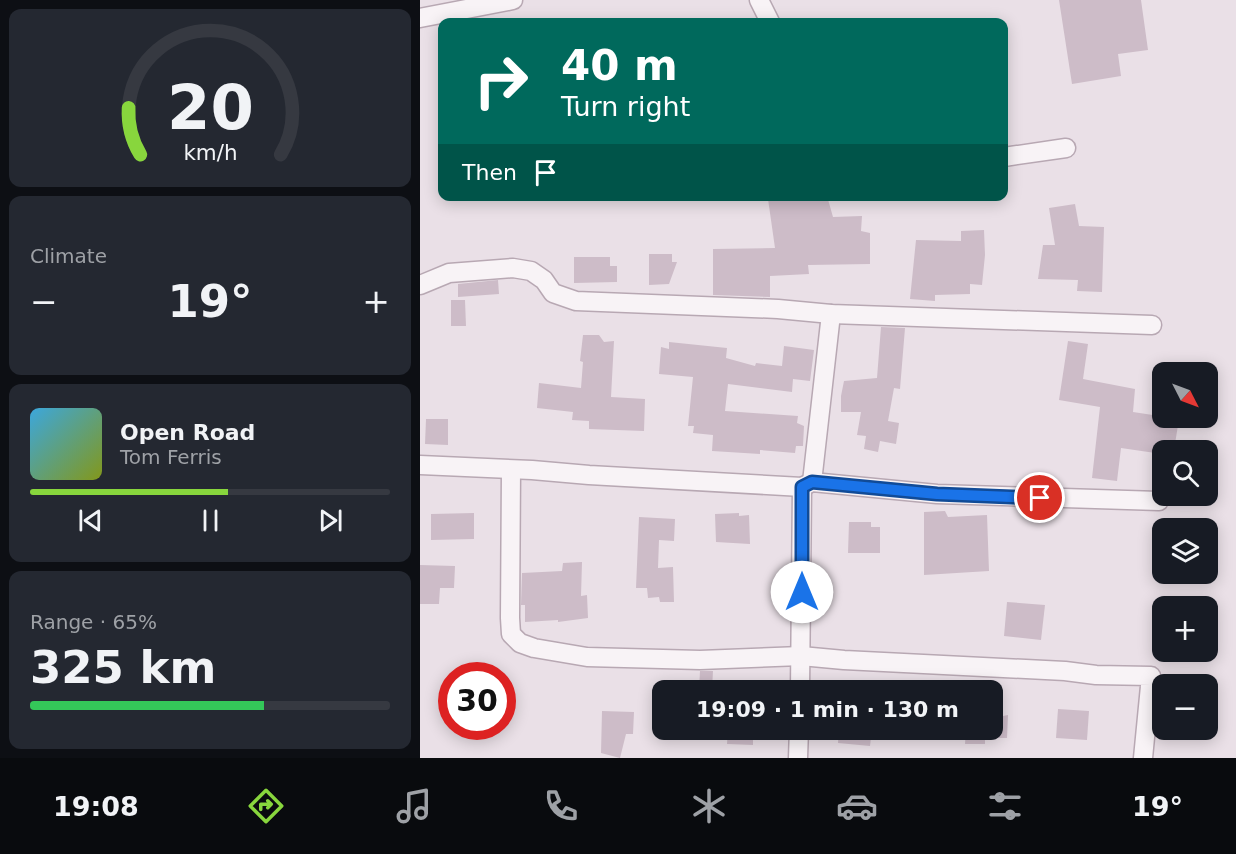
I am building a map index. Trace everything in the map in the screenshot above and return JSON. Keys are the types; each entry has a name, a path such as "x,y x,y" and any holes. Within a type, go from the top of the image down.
{"street":[{"path":"420,18 513,0"},
{"path":"759,0 768,18"},
{"path":"1008,156 1066,148"},
{"path":"420,285 449,273 513,268 531,271 544,280 553,293 576,301 778,309 831,314 1152,325"},
{"path":"800,680 807,484 831,314"},
{"path":"420,465 807,484 937,494 1152,501"},
{"path":"511,470 510,618 512,634 520,643 534,648 587,657 700,660 801,656 1065,671 1096,675 1151,676 1143,758"},
{"path":"798,758 799,740"}],"building":[{"path":"1059,0 1141,0 1148,50 1118,54 1121,76 1072,84"},
{"path":"768,201 828,201 833,217 862,216 861,231 870,233 870,264 808,265 809,274 770,276 770,297 713,295 713,249 775,248"},
{"path":"1075,204 1079,226 1104,227 1102,292 1077,291 1078,280 1038,279 1043,245 1055,245 1049,208"},
{"path":"984,230 985,255 982,285 970,284 970,294 935,295 935,301 910,299 916,240 961,241 961,231"},
{"path":"649,254 672,254 672,262 677,262 669,284 649,285"},
{"path":"574,257 610,257 610,266 617,266 617,282 574,283"},
{"path":"498,280 499,294 458,297 458,284"},
{"path":"451,300 465,300 466,326 451,326"},
{"path":"881,327 905,328 900,389 894,388 888,421 899,423 896,444 880,441 878,452 864,449 866,436 857,435 861,412 841,412 841,396 844,381 877,378"},
{"path":"583,335 599,335 604,342 614,341 611,397 645,399 644,431 589,429 589,421 572,420 573,412 537,408 539,383 581,388 583,362 580,361"},
{"path":"1068,341 1088,344 1083,379 1135,389 1133,412 1152,415 1152,428 1178,428 1176,440 1152,440 1152,453 1121,448 1117,481 1092,478 1100,407 1059,400"},
{"path":"669,342 727,348 726,358 755,366 756,363 782,366 784,346 814,350 810,381 793,379 792,392 728,384 725,411 798,416 797,423 804,426 803,446 796,446 795,453 760,450 760,454 712,451 713,435 693,433 694,426 688,426 693,377 659,374 661,347 669,349"},
{"path":"426,419 448,419 448,445 425,444"},
{"path":"945,511 948,517 987,515 989,571 924,575 924,512"},
{"path":"474,513 474,539 431,540 431,514"},
{"path":"739,513 739,516 749,515 750,544 716,542 715,514"},
{"path":"639,517 675,519 674,541 659,540 658,568 673,567 674,602 660,602 659,597 648,598 647,588 636,588"},
{"path":"849,522 871,522 871,527 880,527 880,553 848,553"},
{"path":"582,562 581,596 587,595 588,618 558,622 558,620 525,622 525,605 521,605 522,573 562,571 563,563"},
{"path":"420,565 455,566 454,588 440,588 439,604 420,604"},
{"path":"1007,602 1045,605 1041,640 1004,636"},
{"path":"700,671 713,671 713,680 700,680"},
{"path":"1058,709 1089,711 1087,740 1056,738"},
{"path":"602,711 634,712 633,734 626,734 620,758 601,753"},
{"path":"1008,715 1007,738 1003,738 1003,716"},
{"path":"727,740 753,740 753,745 727,744"},
{"path":"838,740 871,740 870,746 838,743"},
{"path":"965,740 985,740 985,744 965,744"}],"route":[{"path":"802,592 802,487 812,482 937,494 1040,498"}]}
